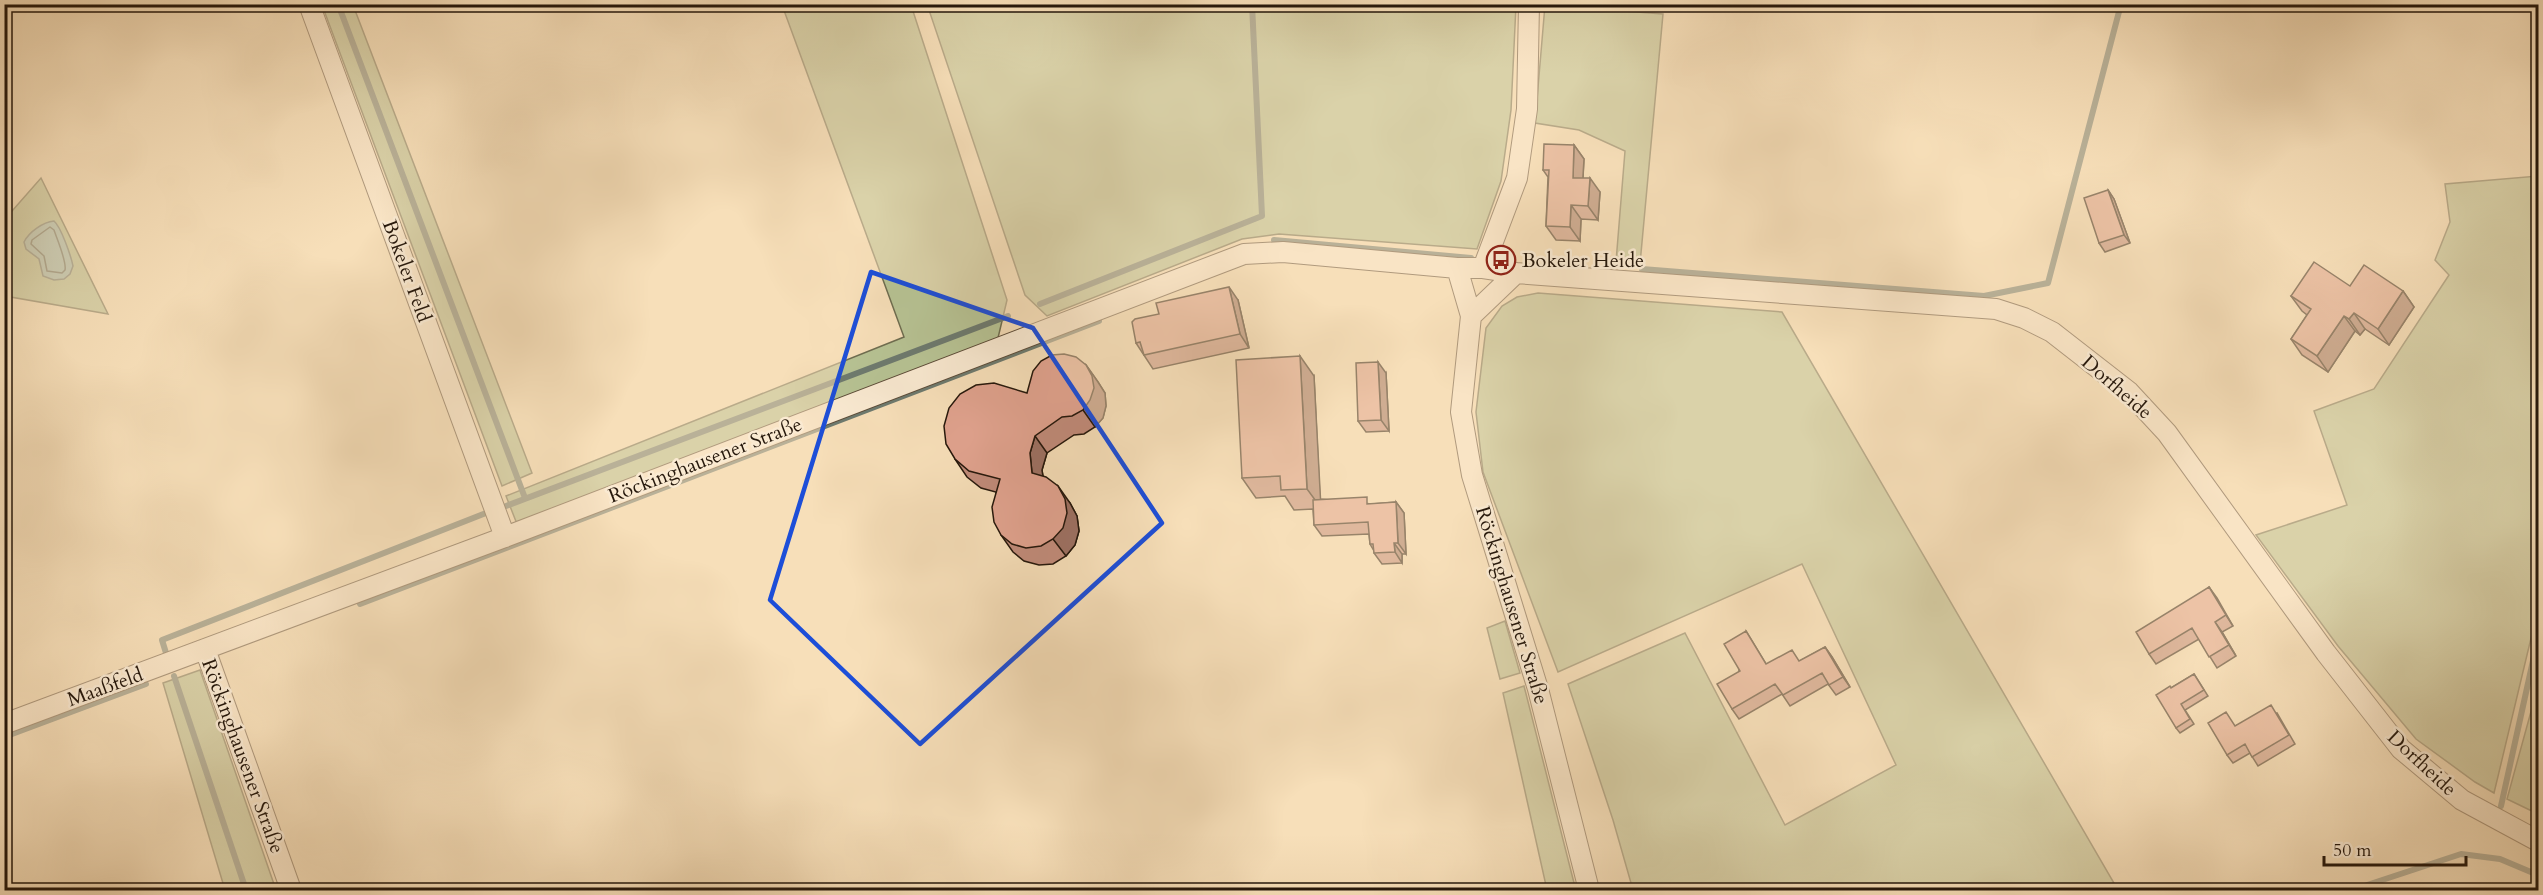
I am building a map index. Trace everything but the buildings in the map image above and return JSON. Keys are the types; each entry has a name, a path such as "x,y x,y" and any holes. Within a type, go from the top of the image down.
{"street":[{"name":"Bokeler Feld","path":"309,4 505,537"},
{"path":"1483,268 1517,178 1527,109 1529,4"},
{"name":"Röckinghausener Straße","path":"291,891 205,649 505,537 1244,254 1282,252 1457,268 1483,268 1516,273"},
{"name":"Röckinghausener Straße","path":"1457,268 1472,316 1461,412 1472,475 1538,689 1589,891"},
{"path":"1472,316 1516,273"},
{"name":"Dorfheide","path":"1516,273 1996,309 2024,318 2052,332 2128,392 2168,433 2326,653 2401,748 2462,800 2538,841"},
{"name":"Maaßfeld","path":"4,724 205,649"}],"highlighted area":[{"path":"871,272 1033,328 1162,523 920,744 770,600"}],"green space":[{"path":"944,4 1516,5 1511,110 1501,181 1477,249 1279,234 1242,239 1047,316 1025,295 929,10"},
{"path":"322,5 353,5 532,473 502,486"},
{"path":"782,5 911,5 1007,300 998,338 517,524 506,496 904,337"},
{"path":"1545,5 1663,14 1640,264 1616,262 1625,151 1579,130 1535,123"},
{"path":"2538,176 2538,609 2494,793 2416,739 2338,646 2256,535 2347,505 2314,411 2374,389 2449,275 2435,260 2450,222 2445,184"},
{"path":"41,178 108,314 5,296 5,219"},
{"path":"1538,293 1782,312 2118,890 1633,890 1613,820 1568,684 1685,633 1785,825 1896,765 1802,564 1558,672 1483,472 1476,412 1486,328 1502,306 1517,297"},
{"path":"1505,621 1520,673 1500,679 1487,628"},
{"path":"200,670 276,890 225,890 163,683"},
{"path":"1524,686 1576,890 1547,890 1503,693"},
{"path":"2538,686 2538,814 2507,799"}],"water":[{"path":"54,221 63,235 73,266 70,274 64,279 54,280 43,276 39,259 26,249 24,242 37,228"}],"waterway":[{"path":"338,4 525,498"},
{"path":"1040,304 1262,216 1252,4"},
{"path":"1642,269 1984,296 2048,283 2121,4"},
{"path":"1274,240 1471,258"},
{"path":"506,506 1008,316"},
{"path":"360,604 1099,321"},
{"path":"166,653 162,640 486,513"},
{"path":"2501,806 2538,638"},
{"path":"174,676 246,890"},
{"path":"4,737 146,684"},
{"path":"2352,890 2461,854 2500,859 2538,875"}],"place":[{"name":"Bokeler Heide","path":"1501,260"}]}
